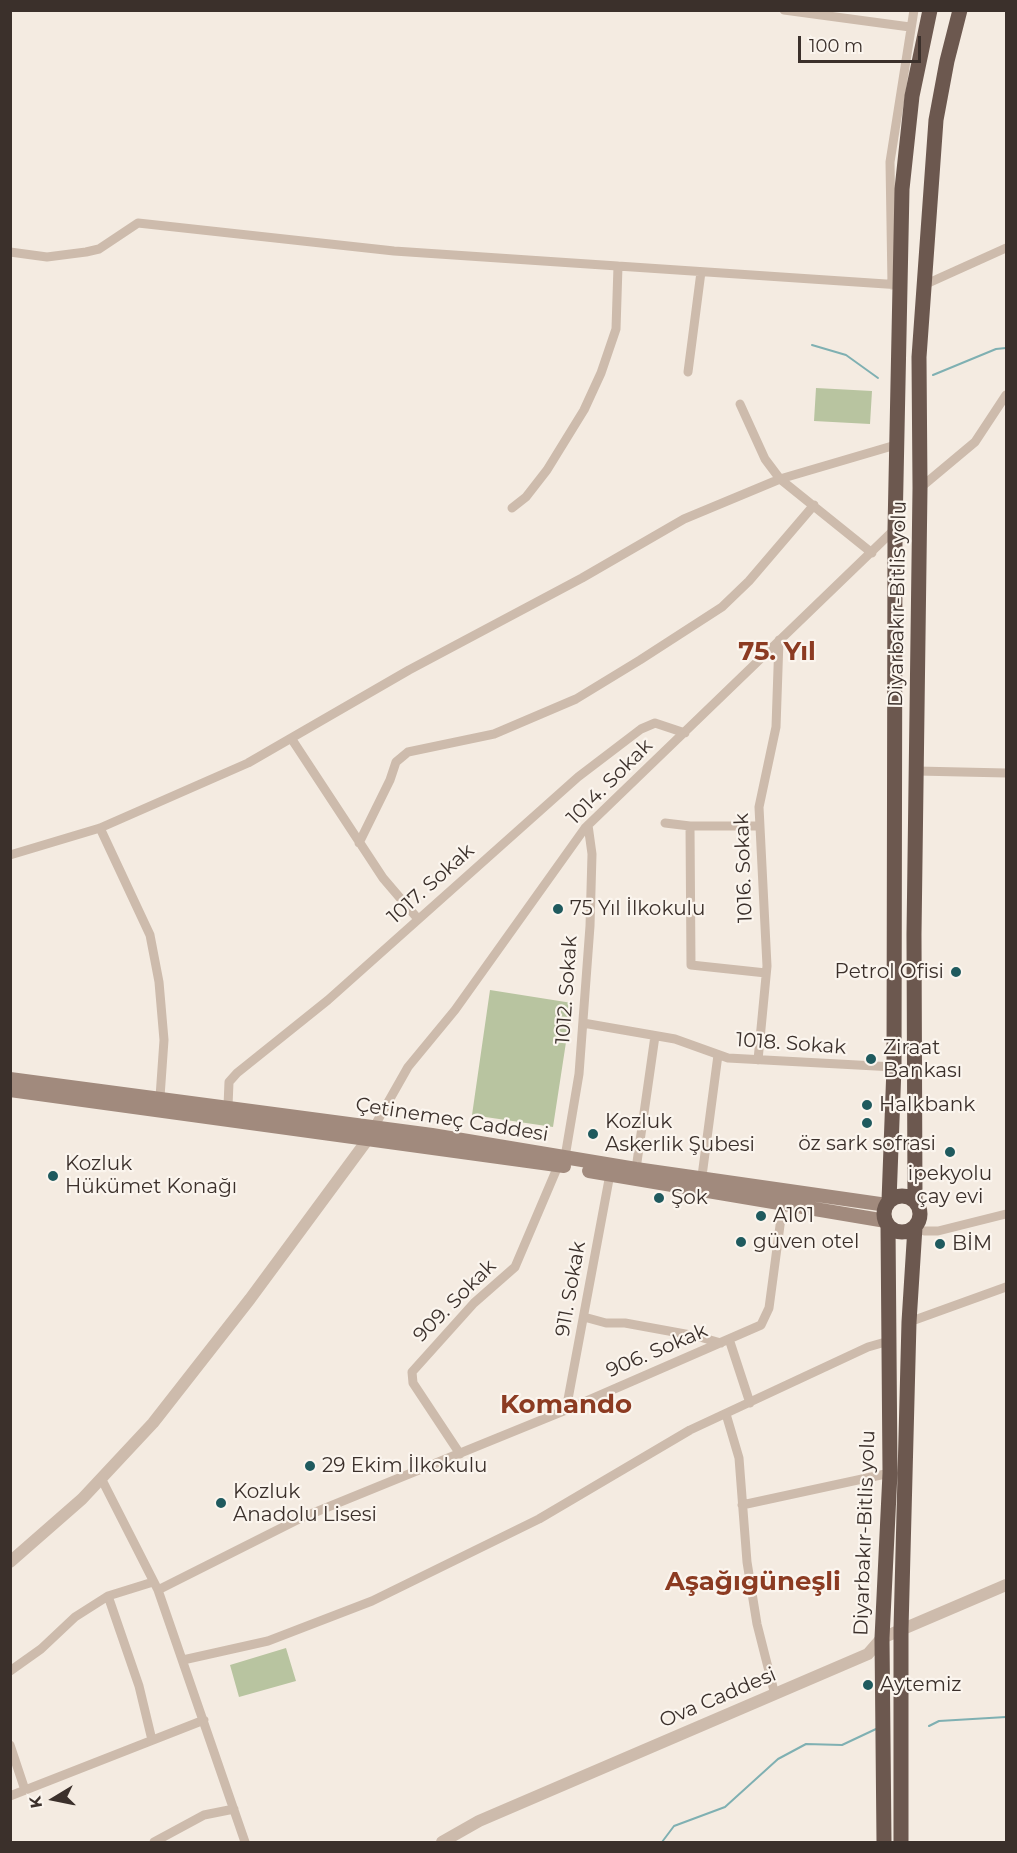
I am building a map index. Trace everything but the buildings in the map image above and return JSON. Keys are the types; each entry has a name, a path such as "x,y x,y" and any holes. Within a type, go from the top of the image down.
{"highway":[{"name":"Diyarbakır-Bitlis yolu","path":"888,1203 894,1067 897,285 903,177 912,96 930,10"},
{"name":"Diyarbakır-Bitlis yolu","path":"915,1201 913,966 920,488 919,357 936,120 947,61 960,10"},
{"path":"904,1196 915,1201 920,1212 915,1227 901,1232 887,1223 884,1212 888,1203 904,1196"},
{"name":"Diyarbakır-Bitlis yolu","path":"884,1842 882,1638 890,1473 887,1223"},
{"name":"Diyarbakır-Bitlis yolu","path":"902,1842 901,1629 909,1322 915,1227"}],"main road":[{"name":"Çetinemeç Caddesi","path":"10,1079 228,1106 371,1133"},
{"name":"Çetinemeç Caddesi","path":"10,1090 371,1133 561,1161 702,1176 888,1203"},
{"name":"Çetinemeç Caddesi","path":"561,1161 610,1174 887,1223"}],"street":[{"path":"784,10 910,27"},
{"path":"10,252 47,257 86,252 99,249 138,223 394,251 897,285 890,162 914,10"},
{"path":"924,285 1006,248"},
{"path":"512,508 526,497 542,477 584,410 602,373 616,329 618,266"},
{"path":"688,372 701,272"},
{"path":"920,488 975,442 1006,395"},
{"path":"740,404 765,459 780,479 872,553"},
{"path":"10,855 100,828 198,787 248,763 409,670 582,578 684,519 780,479 898,444"},
{"path":"359,843 390,780 396,762 408,752 494,734 576,699 722,607 749,581 814,505"},
{"name":"1014. Sokak","path":"371,1133 408,1067 454,1010 588,825 895,529"},
{"name":"1016. Sokak","path":"758,1060 766,973 759,807 776,727 779,640"},
{"name":"1017. Sokak","path":"228,1106 229,1082 237,1073 328,1000 578,777 641,729 655,723 685,733"},
{"path":"291,738 383,878 418,919"},
{"path":"917,771 1006,773"},
{"path":"665,822 690,826 760,826"},
{"name":"1012. Sokak","path":"561,1161 579,1074 592,854 588,825"},
{"path":"690,826 691,965 766,973"},
{"path":"100,828 150,935 159,982 164,1040 160,1097"},
{"name":"1018. Sokak","path":"583,1023 675,1040 728,1058 894,1067"},
{"path":"636,1168 655,1036"},
{"path":"702,1176 718,1055"},
{"path":"10,1563 101,1478 153,1422 250,1299 371,1133"},
{"name":"909. Sokak","path":"460,1454 413,1383 412,1372 474,1303 515,1267 561,1161"},
{"name":"911. Sokak","path":"566,1410 610,1174"},
{"name":"906. Sokak","path":"10,1671 40,1649 75,1617 108,1596 156,1586 301,1518 566,1410 761,1325 769,1308 783,1203"},
{"path":"915,1227 924,1231 938,1231 1006,1214"},
{"path":"909,1322 1006,1287"},
{"path":"584,1317 606,1323 625,1323 725,1341 750,1403"},
{"path":"183,1660 268,1641 391,1593 539,1519 690,1430 868,1347 889,1341"},
{"path":"726,1414 739,1458 747,1562 758,1624 775,1695"},
{"path":"742,1505 890,1473"},
{"path":"101,1478 156,1586 245,1842"},
{"name":"Ova Caddesi","path":"442,1842 479,1821 868,1654 882,1638 1006,1585"},
{"path":"108,1596 140,1686 152,1740"},
{"path":"10,1796 204,1720"},
{"path":"10,1745 25,1790"},
{"path":"154,1842 204,1815 234,1809"}],"green space":[{"path":"816,388 872,391 870,424 814,421"},
{"path":"490,990 572,1003 553,1127 472,1115"},
{"path":"286,1648 296,1681 239,1697 230,1665"}],"waterway":[{"path":"812,345 846,355 878,378"},
{"path":"933,375 996,349 1006,348"},
{"path":"929,1726 939,1721 1006,1717"},
{"path":"662,1842 674,1826 725,1807 778,1759 806,1744 842,1745 876,1729"}],"place":[{"name":"75 Yıl İlkokulu","path":"558,909"},
{"name":"Petrol Ofisi","path":"956,972"},
{"name":"Ziraat Bankası","path":"871,1059"},
{"name":"Halkbank","path":"867,1105"},
{"name":"öz sark sofrasi","path":"867,1123"},
{"name":"Kozluk Askerlik Şubesi","path":"593,1134"},
{"name":"ipekyolu çay evi","path":"950,1152"},
{"name":"Kozluk Hükümet Konağı","path":"53,1176"},
{"name":"Şok","path":"659,1198"},
{"name":"A101","path":"761,1216"},
{"name":"güven otel","path":"741,1242"},
{"name":"BİM","path":"940,1244"},
{"name":"29 Ekim İlkokulu","path":"310,1466"},
{"name":"Kozluk Anadolu Lisesi","path":"221,1503"},
{"name":"Aytemiz","path":"868,1685"}],"district":[{"name":"75. Yıl","path":"777,652"},
{"name":"Komando","path":"566,1405"},
{"name":"Aşağıgüneşli","path":"753,1582"}]}
